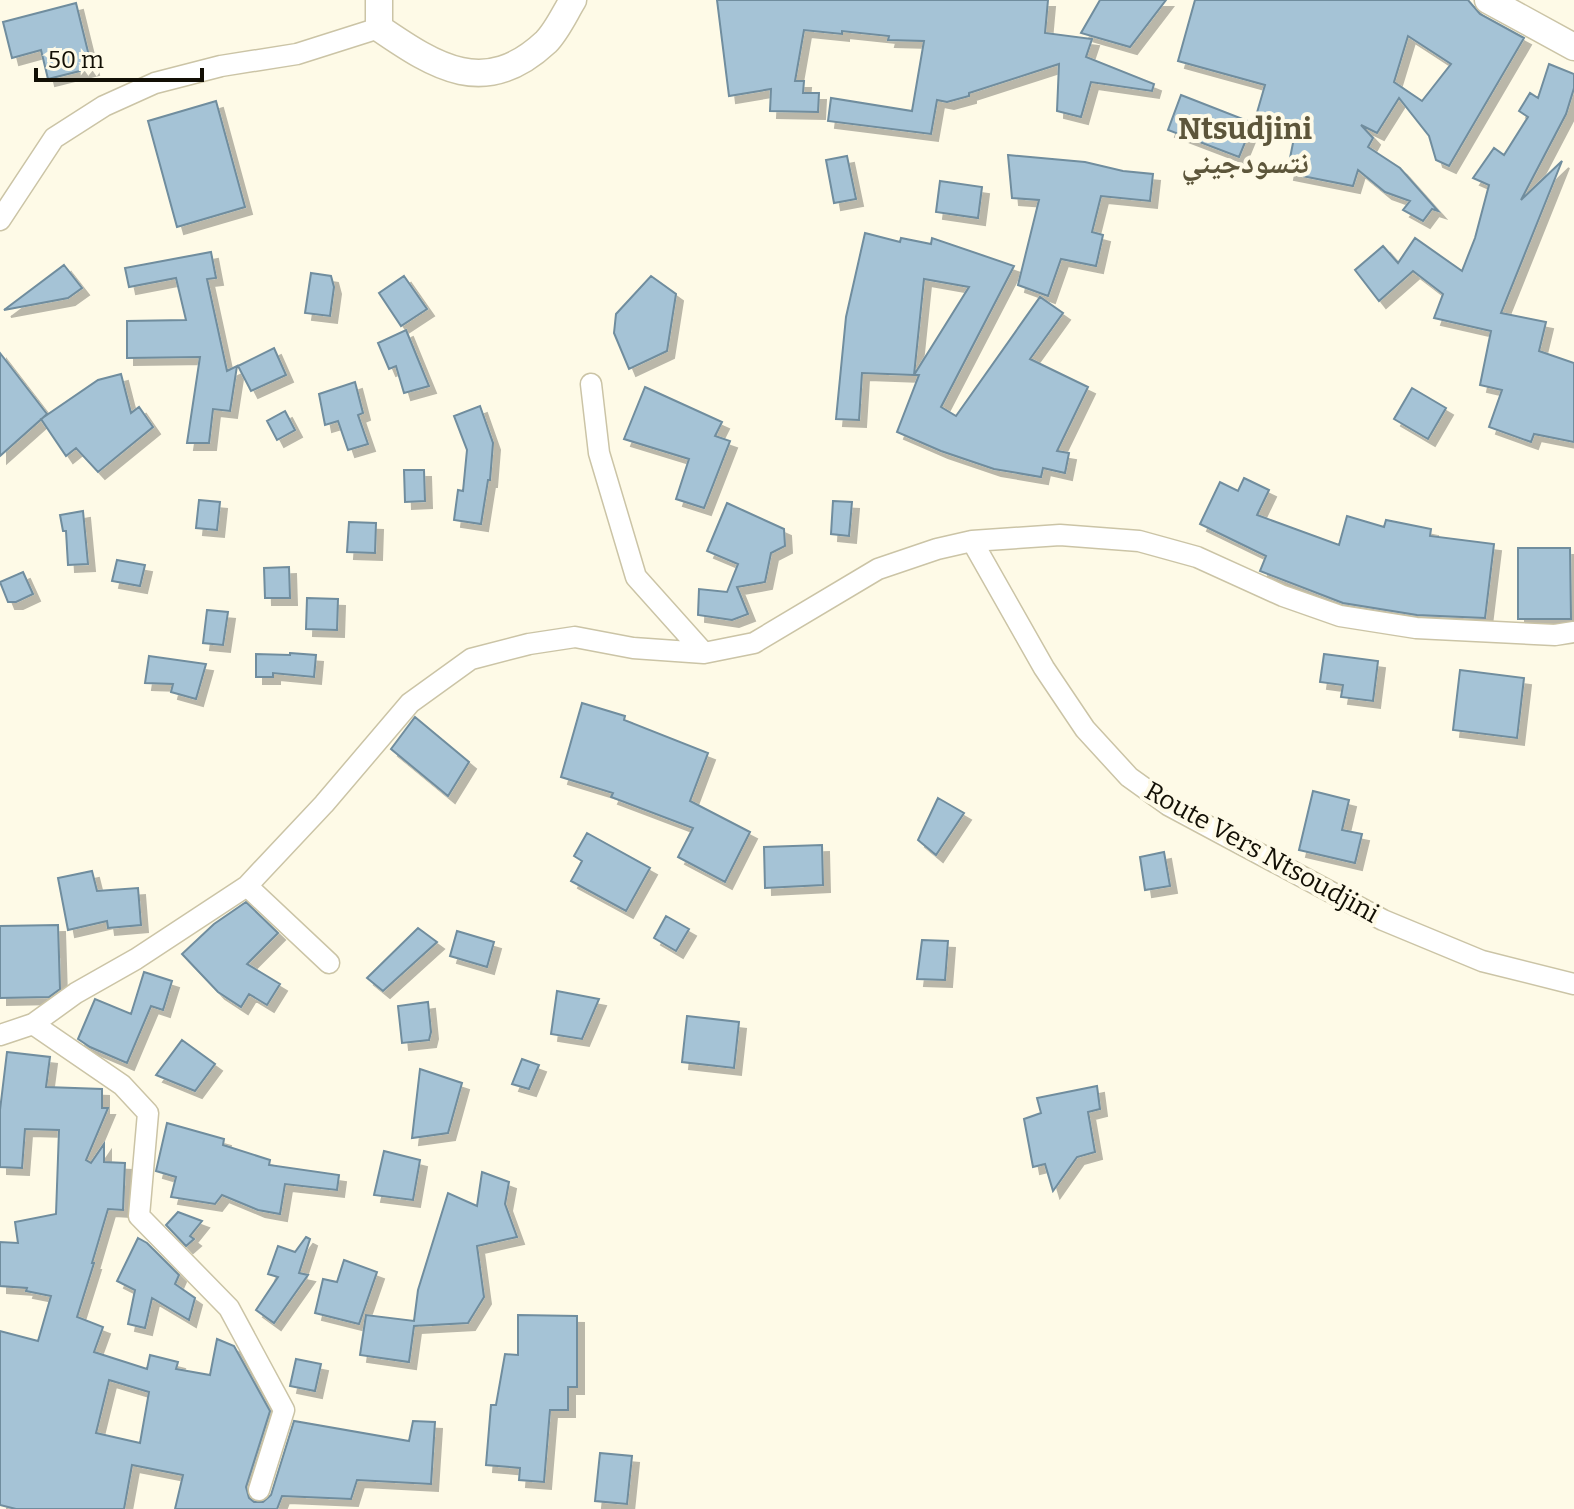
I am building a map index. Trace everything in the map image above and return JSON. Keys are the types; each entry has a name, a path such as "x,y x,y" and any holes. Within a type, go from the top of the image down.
{"street":[{"path":"379,0 379,28"},
{"path":"379,28 428,61 459,71 488,74 519,61 547,40 573,0"},
{"path":"1488,0 1574,47"},
{"path":"0,220 54,138 104,106 155,83 221,66 297,54 379,28"},
{"path":"591,384 599,453 636,577 704,653"},
{"path":"0,1035 33,1024 76,993 136,959 247,886 324,804 410,703 471,659 529,644 575,637 633,648 704,653 754,643 878,569 972,541 1060,535 1139,541 1197,557 1283,596 1340,616 1416,628 1555,635 1574,632"},
{"name":"Route Vers Ntsoudjini","path":"972,541 1044,668 1085,729 1129,777 1168,805 1383,920 1482,961 1574,984"},
{"path":"247,886 329,963"},
{"path":"33,1024 122,1085 148,1113 139,1216 229,1308 284,1410 259,1490"}],"building":[{"path":"717,0 1048,0 1045,33 1092,39 1086,57 1154,84 1152,91 1091,82 1081,117 1057,111 1059,64 969,93 969,96 947,102 937,100 931,134 828,121 831,98 912,111 924,41 888,40 889,36 842,31 842,34 804,30 795,81 804,81 803,93 819,93 818,112 770,111 771,89 729,96"},
{"path":"1100,0 1166,0 1130,47 1081,33"},
{"path":"1195,0 1468,0 1480,14 1524,38 1449,166 1436,160 1429,136 1399,98 1377,133 1361,125 1373,138 1368,147 1400,168 1438,211 1432,209 1423,221 1403,210 1410,201 1385,192 1358,170 1353,186 1287,173 1296,128 1256,116 1265,85 1178,61","holes":["1408,36 1451,64 1422,101 1394,82"]},
{"path":"76,3 92,68 48,79 41,50 12,58 3,22"},
{"path":"1549,64 1574,74 1574,88 1566,114 1521,200 1562,161 1501,313 1546,322 1539,351 1574,363 1574,442 1534,434 1531,442 1489,427 1502,390 1480,385 1491,331 1434,318 1443,294 1413,271 1379,301 1355,270 1383,246 1398,263 1415,238 1462,271 1475,238 1489,185 1473,178 1494,148 1504,155 1528,117 1519,111 1530,93 1538,98"},
{"path":"1181,95 1253,123 1239,157 1168,130"},
{"path":"216,101 245,207 177,227 148,121"},
{"path":"1008,155 1085,162 1153,174 1150,201 1101,196 1092,232 1103,235 1096,266 1061,259 1048,296 1018,285 1039,200 1012,198"},
{"path":"847,156 856,199 834,203 826,160"},
{"path":"940,181 982,187 978,218 936,212"},
{"path":"865,233 900,242 901,238 931,244 932,238 1014,266 941,407 956,416 1040,297 1063,313 1030,359 1088,387 1057,451 1069,453 1065,473 1043,468 1041,477 994,469 897,432 919,375 914,375 862,373 859,420 836,419 846,317","holes":["924,279 969,287 914,375"]},
{"path":"211,252 216,278 207,279 227,371 237,366 230,411 213,409 209,443 187,443 200,357 127,358 127,321 186,320 176,278 129,287 125,268"},
{"path":"64,265 82,288 68,298 4,310"},
{"path":"311,273 331,276 334,287 330,316 305,313"},
{"path":"404,276 427,309 401,326 379,293"},
{"path":"651,276 676,294 667,351 629,369 614,333 616,314"},
{"path":"406,330 429,386 404,393 396,366 389,369 378,343"},
{"path":"274,348 286,375 251,391 238,366"},
{"path":"0,353 47,414 0,456"},
{"path":"121,374 131,413 139,407 153,427 98,472 76,448 66,456 41,419 98,380"},
{"path":"355,382 363,413 358,415 368,444 348,450 338,421 325,425 319,394"},
{"path":"645,387 722,422 715,436 730,441 704,508 676,499 689,459 624,439"},
{"path":"1412,388 1446,408 1428,439 1394,419"},
{"path":"480,406 493,443 490,480 481,524 454,520 458,490 463,491 467,450 454,416"},
{"path":"285,411 295,430 277,440 267,421"},
{"path":"404,470 424,470 425,501 405,502"},
{"path":"1244,478 1269,490 1257,515 1339,545 1347,516 1384,527 1386,520 1431,529 1430,536 1494,544 1485,618 1417,615 1343,603 1260,571 1266,556 1200,524 1220,482 1238,491"},
{"path":"199,500 220,502 217,530 196,528"},
{"path":"833,501 852,502 849,536 831,534"},
{"path":"727,503 784,529 785,546 771,553 765,582 737,587 748,614 732,620 698,615 699,589 727,592 738,564 707,551"},
{"path":"83,511 88,564 68,565 66,531 63,531 60,515"},
{"path":"349,522 376,523 375,553 347,552"},
{"path":"1518,548 1570,548 1571,619 1518,619"},
{"path":"117,560 145,565 140,586 112,581"},
{"path":"289,567 290,598 265,598 264,568"},
{"path":"23,572 33,594 16,602 8,602 0,582"},
{"path":"307,598 338,599 337,630 306,629"},
{"path":"207,610 228,612 223,645 203,643"},
{"path":"256,654 316,655 314,677 273,673 273,677 256,677"},
{"path":"1324,654 1378,661 1373,701 1341,697 1343,685 1320,682"},
{"path":"149,656 206,664 196,699 171,692 173,684 145,683"},
{"path":"1460,670 1524,678 1517,738 1453,730"},
{"path":"582,703 625,716 624,720 708,753 690,801 750,832 725,882 678,857 693,828 611,797 613,793 561,777"},
{"path":"415,717 469,762 448,796 391,749"},
{"path":"1313,791 1349,800 1342,830 1362,834 1355,863 1299,850"},
{"path":"938,798 964,813 936,855 918,840"},
{"path":"587,833 650,868 626,911 571,881 582,861 574,856"},
{"path":"822,845 823,885 765,888 764,847"},
{"path":"1164,852 1170,886 1145,890 1140,857"},
{"path":"92,871 97,891 138,888 141,925 108,928 107,921 68,930 58,878"},
{"path":"246,902 278,933 247,964 280,984 267,1005 249,994 241,1007 218,992 182,954 214,924"},
{"path":"666,916 689,929 676,951 654,938"},
{"path":"58,925 60,989 49,997 0,998 0,926"},
{"path":"418,928 437,942 383,991 367,978"},
{"path":"457,931 494,942 487,967 450,956"},
{"path":"922,940 948,941 945,980 917,979"},
{"path":"144,972 172,981 163,1010 151,1006 127,1063 78,1039 95,999 131,1014"},
{"path":"557,991 599,999 582,1039 551,1034"},
{"path":"428,1002 429,1040 402,1043 398,1006"},
{"path":"687,1016 739,1022 734,1068 682,1062"},
{"path":"182,1040 215,1064 195,1091 156,1075"},
{"path":"7,1052 50,1057 46,1087 102,1089 102,1108 108,1108 86,1160 91,1163 104,1144 104,1162 125,1163 123,1210 108,1209 77,1317 103,1327 94,1352 147,1369 150,1355 178,1362 176,1369 210,1375 217,1339 234,1346 270,1411 246,1487 249,1498 254,1502 263,1502 271,1495 294,1421 409,1441 413,1421 435,1422 431,1484 357,1480 351,1499 282,1496 277,1509 175,1509 183,1475 132,1465 124,1509 16,1509 0,1505 0,1331 38,1341 51,1296 26,1291 27,1288 0,1286 0,1242 18,1243 15,1222 56,1214 59,1130 25,1129 22,1168 0,1167 0,1110","holes":["109,1380 149,1392 140,1443 96,1433"]},
{"path":"522,1059 539,1065 529,1089 512,1084"},
{"path":"420,1069 462,1083 448,1133 412,1138"},
{"path":"1097,1086 1100,1109 1088,1112 1095,1152 1077,1157 1053,1191 1045,1164 1033,1167 1024,1119 1041,1113 1037,1098"},
{"path":"167,1123 224,1139 223,1145 270,1160 269,1165 339,1175 337,1190 285,1184 280,1214 258,1210 222,1195 215,1204 171,1197 176,1177 156,1171"},
{"path":"384,1151 420,1160 413,1200 374,1195"},
{"path":"482,1172 509,1182 505,1204 517,1237 477,1246 484,1297 468,1323 414,1326 409,1362 360,1355 366,1315 414,1321 418,1290 448,1193 477,1206"},
{"path":"178,1212 202,1221 190,1236 194,1239 186,1246 166,1225"},
{"path":"306,1237 310,1239 299,1273 308,1275 274,1323 256,1310 278,1277 268,1274 278,1246 295,1252"},
{"path":"138,1238 179,1275 175,1284 195,1298 189,1320 152,1298 145,1328 128,1324 135,1290 117,1281"},
{"path":"344,1260 377,1272 359,1324 315,1313 323,1279 337,1282"},
{"path":"518,1315 577,1316 577,1387 568,1387 568,1410 550,1410 544,1482 519,1480 520,1468 486,1465 491,1405 496,1405 505,1354 518,1355"},
{"path":"296,1359 321,1364 315,1391 290,1386"},
{"path":"600,1453 632,1456 627,1504 595,1501"}],"district":[{"name":"Ntsudjini نتسودجيني","path":"1245,146"}]}
